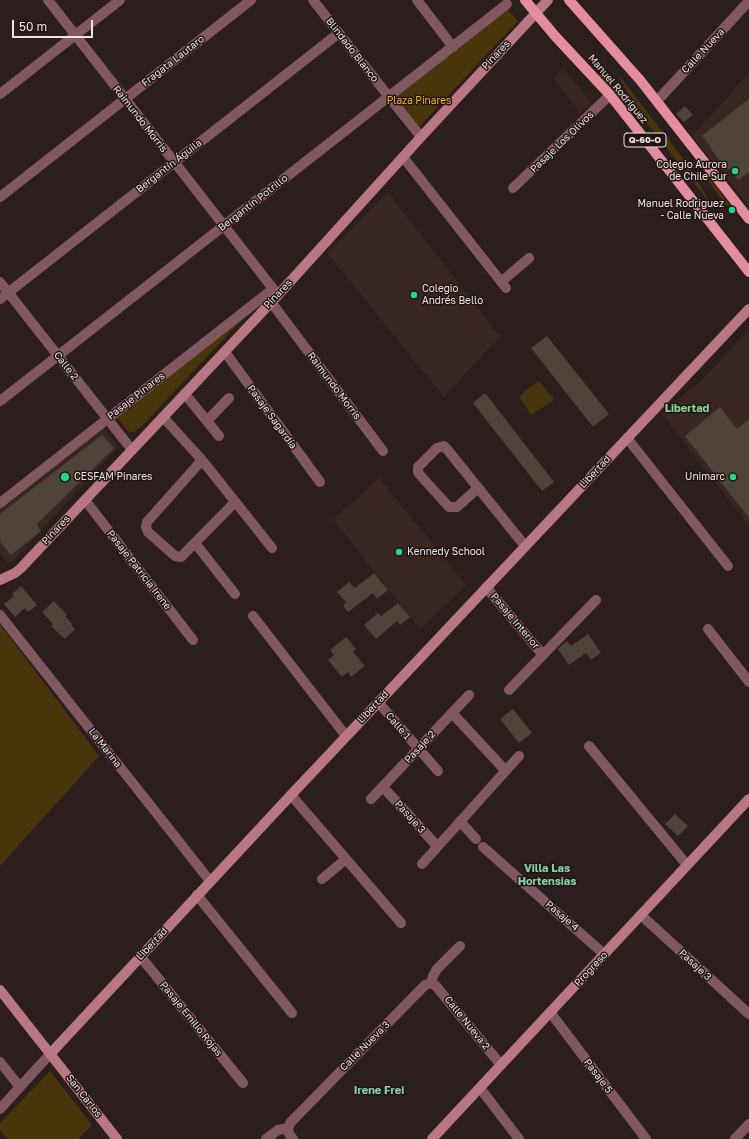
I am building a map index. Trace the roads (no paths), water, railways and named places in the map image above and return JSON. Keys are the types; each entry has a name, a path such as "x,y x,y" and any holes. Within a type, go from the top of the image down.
{"main road":[{"name":"Manuel Rodríguez","path":"525,0 610,95 749,272"},
{"name":"Q-60-O","path":"569,0 657,101 749,219"}],"street":[{"name":"Raimundo Morris","path":"48,0 224,226 383,451"},
{"path":"0,94 120,0"},
{"name":"Fragata Lautaro","path":"0,197 251,0"},
{"name":"Blindado Blanco","path":"313,0 421,137"},
{"path":"417,0 453,47"},
{"name":"Pinares","path":"0,580 20,568 225,352 274,295 548,0"},
{"name":"Calle Nueva","path":"657,101 749,2"},
{"name":"Bergantín Potrillo","path":"0,401 507,4"},
{"name":"Bergantín Águila","path":"0,299 339,33"},
{"name":"Pasaje Los Olivos","path":"513,188 610,95"},
{"path":"403,157 503,285 529,258"},
{"name":"Calle 2","path":"0,282 132,450"},
{"name":"Pasaje Pinares","path":"0,503 107,419 274,295"},
{"name":"Libertad","path":"0,1108 290,795 749,309"},
{"name":"Pasaje Sagardía","path":"225,352 320,482"},
{"path":"184,394 219,436"},
{"path":"206,421 229,398"},
{"path":"163,417 202,460 272,548"},
{"path":"627,438 728,566"},
{"path":"478,488 457,506 451,508 448,507 420,475 418,472 418,467 437,448 444,446 525,546"},
{"path":"202,460 146,525 148,532 176,557 182,556 235,502"},
{"name":"Pasaje Patricia Irene","path":"85,500 193,640"},
{"path":"195,543 235,594"},
{"name":"Pasaje Interior","path":"486,587 543,655"},
{"path":"510,690 596,600"},
{"name":"La Marina","path":"0,615 210,881"},
{"path":"253,616 346,736"},
{"path":"708,629 749,682"},
{"name":"Pasaje 2","path":"371,799 469,695"},
{"name":"Calle 1","path":"378,702 438,771"},
{"path":"452,713 505,770"},
{"path":"589,746 687,865"},
{"path":"422,864 519,756"},
{"name":"Pasaje 3","path":"382,787 437,846"},
{"path":"290,795 401,923"},
{"name":"Progreso","path":"432,1139 749,799"},
{"path":"460,821 476,839"},
{"name":"Pasaje 4","path":"483,847 604,954"},
{"path":"322,879 346,858"},
{"path":"197,895 292,1013"},
{"name":"Pasaje 3","path":"641,915 749,1014"},
{"name":"Calle Nueva 3","path":"266,1139 278,1130 288,1128 291,1122 425,985 431,983 437,970 460,946"},
{"name":"Pasaje Emilio Rojas","path":"140,956 243,1083"},
{"name":"Calle Nueva 2","path":"431,983 436,986 501,1065"},
{"name":"San Carlos","path":"0,990 51,1053 117,1139"},
{"name":"Pasaje 5","path":"550,1012 646,1139"},
{"path":"0,1062 20,1087"},
{"path":"480,1088 519,1139"},
{"path":"734,1139 749,1124"},
{"path":"288,1128 289,1134 293,1139"}],"place":[{"name":"Colegio Aurora de Chile Sur","path":"735,171"},
{"name":"Manuel Rodriguez - Calle Nueva","path":"732,210"},
{"name":"Colegio Andrés Bello","path":"414,295"},
{"name":"CESFAM Pinares","path":"65,477"},
{"name":"Unimarc","path":"733,477"},
{"name":"Kennedy School","path":"399,552"}],"district":[{"name":"Libertad","path":"687,409"},
{"name":"Villa Las Hortensias","path":"547,875"},
{"name":"Irene Frei","path":"379,1091"}],"park label":[{"name":"Plaza Pinares","path":"419,101"}]}
